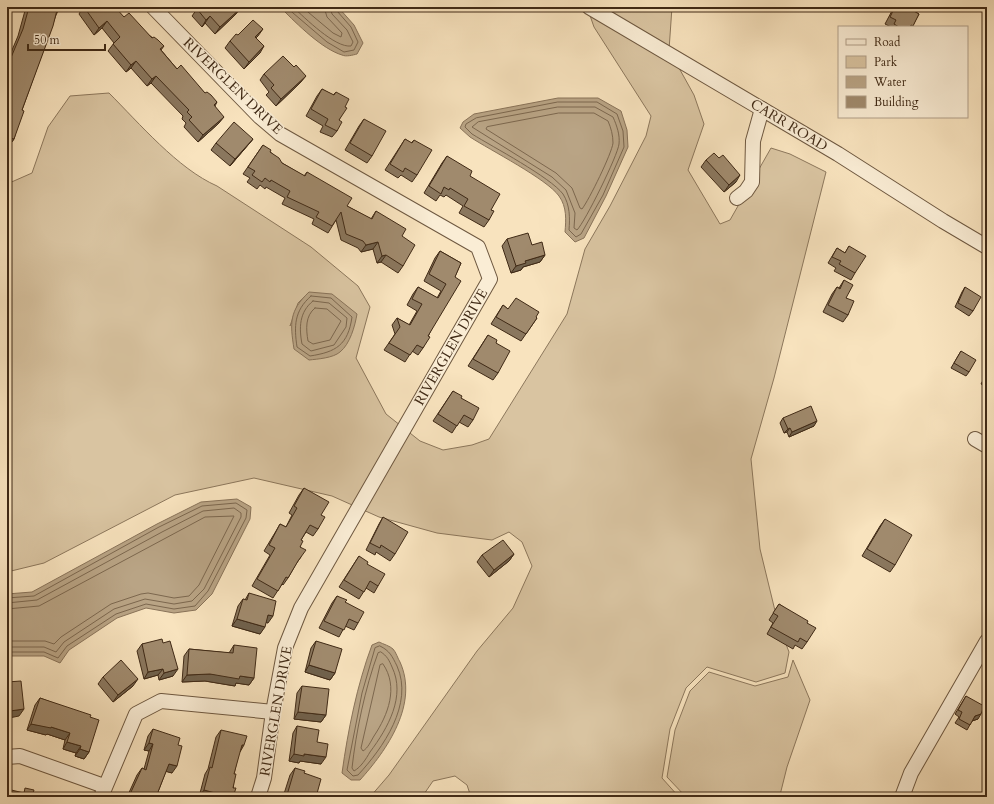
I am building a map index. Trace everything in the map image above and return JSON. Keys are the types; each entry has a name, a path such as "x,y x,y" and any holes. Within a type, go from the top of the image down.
{"street":[{"name":"RIVERGLEN DRIVE","path":"153,7 260,116 280,134 478,247 490,279 301,608 285,648 273,712 264,778 258,797"},
{"name":"CARR ROAD","path":"588,7 838,154 943,221 987,247"},
{"path":"737,198 752,182 753,141 762,109"},
{"path":"902,797 911,773 987,640"},
{"path":"7,757 20,756 102,792 136,714 161,700 273,712"}],"green space":[{"path":"587,7 672,7 669,50 694,95 704,124 688,170 720,224 730,220 771,148 790,154 826,172 774,378 751,459 760,549 778,623 789,652 785,673 756,682 707,667 686,688 670,729 662,778 679,797 471,797 467,785 455,776 433,781 422,797 370,797 389,775 477,651 513,608 532,566 522,542 509,532 492,540 437,533 379,517 332,496 254,478 175,495 44,563 7,572 7,184 32,173 48,127 70,96 109,93 146,131 188,169 311,247 358,286 370,307 356,358 386,414 420,441 443,450 472,445 489,439 567,314 585,249 610,206 646,136 651,116 594,27","holes":["309,292 290,326 298,303"]},
{"path":"793,660 810,700 787,767 780,795 763,797 686,797 667,777 675,730 690,691 709,672 755,686 788,677"}],"water":[{"path":"282,7 338,7 354,25 363,43 357,54 344,56 334,52 318,42 295,22 282,9"},
{"path":"558,98 598,98 621,111 627,130 628,147 606,196 584,238 575,242 565,232 565,209 562,200 553,189 531,173 470,137 460,128 463,122 474,114"},
{"path":"309,292 332,294 357,314 347,344 344,349 333,356 309,360 294,349 292,318 298,305"},
{"path":"237,499 251,507 250,519 212,594 196,610 174,613 146,608 117,618 69,650 60,663 44,656 7,656 7,594 32,592 157,524 201,502"},
{"path":"379,642 393,649 400,662 405,678 406,694 403,710 390,741 380,755 360,780 351,780 342,773 350,724 357,692 372,645"}],"building":[{"path":"29,7 60,7 59,11 57,10 53,26 22,110 24,111 14,139 7,137 7,67 23,29"},
{"path":"84,7 115,7 124,17 129,13 152,38 154,37 164,46 160,49 177,69 181,65 205,93 207,92 211,95 217,102 214,105 224,117 203,135 189,120 192,117 187,112 189,110 156,76 152,79 136,61 131,65 113,44 120,37 107,21 99,28"},
{"path":"199,7 241,8 220,27 210,16 206,20 197,9"},
{"path":"895,7 913,7 912,10 919,14 913,26 897,26 894,24 896,20 890,17"},
{"path":"253,20 263,29 255,37 264,46 249,62 230,41"},
{"path":"283,56 294,67 296,65 306,76 281,99 271,88 274,85 264,74"},
{"path":"322,89 334,95 336,92 349,99 345,107 347,108 339,120 342,122 337,131 325,125 328,119 311,109"},
{"path":"364,119 386,131 372,156 350,143"},
{"path":"234,122 253,139 235,159 216,143"},
{"path":"405,139 412,143 414,140 432,150 417,175 405,168 403,172 390,164"},
{"path":"263,145 271,150 270,152 279,158 282,163 305,176 307,172 352,198 347,206 372,219 376,211 406,229 402,236 415,245 403,266 386,255 382,256 378,242 366,245 363,241 346,234 341,212 332,226 316,217 319,212 287,197 290,191 271,180 270,182 265,178 262,182 252,175 255,171 248,167"},
{"path":"714,153 719,158 723,155 740,175 729,185 706,160"},
{"path":"447,156 472,171 470,176 500,194 491,210 494,211 489,220 464,206 468,199 450,188 449,190 444,187 441,194 429,186"},
{"path":"528,233 532,245 542,242 545,255 525,261 526,263 516,266 507,239"},
{"path":"849,246 866,256 855,273 839,264 841,261 832,257 837,248 845,253"},
{"path":"440,251 461,263 455,277 461,281 428,336 430,337 423,348 417,345 410,355 389,343 400,327 397,318 410,325 422,304 412,299 418,287 438,298 446,284 429,274"},
{"path":"844,280 853,285 846,298 854,301 848,315 828,305 837,287 840,289"},
{"path":"965,287 981,297 973,311 958,303"},
{"path":"516,298 539,312 536,317 537,318 526,334 496,317 503,305 508,309"},
{"path":"488,335 497,340 496,343 510,351 498,373 473,359"},
{"path":"961,351 976,360 969,372 954,363"},
{"path":"453,391 462,396 461,398 479,408 473,420 464,415 457,426 438,414"},
{"path":"811,406 817,421 792,432 790,428 788,429 783,418"},
{"path":"304,488 329,502 321,515 325,517 318,529 310,525 301,540 303,541 300,547 306,550 288,578 286,577 278,591 257,579 275,548 269,545 280,524 286,527 297,508 294,506"},
{"path":"383,517 408,532 395,554 381,545 380,548 370,543"},
{"path":"885,519 912,535 895,565 867,549"},
{"path":"503,540 514,554 494,570 482,555"},
{"path":"359,556 368,562 367,564 385,574 378,586 370,581 364,592 344,580"},
{"path":"249,593 276,601 273,616 268,615 265,627 237,619 243,599 247,600"},
{"path":"337,596 347,600 345,602 364,612 358,623 349,619 344,630 324,621"},
{"path":"779,604 808,621 807,623 816,628 807,642 800,638 798,642 771,627 778,616 773,613"},
{"path":"162,639 163,643 170,641 178,669 164,673 163,669 148,672 142,644"},
{"path":"316,641 342,649 335,673 309,665"},
{"path":"234,645 257,648 254,678 240,676 239,679 210,674 187,675 189,649 233,653"},
{"path":"121,660 138,679 118,695 103,677"},
{"path":"21,681 24,709 10,711 11,716 7,716 7,682"},
{"path":"302,686 329,689 326,715 298,712"},
{"path":"966,696 984,706 981,714 975,716 970,725 959,719 962,712 958,710"},
{"path":"40,698 91,715 90,717 99,720 89,752 80,749 81,746 67,742 70,733 51,727 31,724"},
{"path":"297,726 319,730 317,742 328,744 326,757 294,754"},
{"path":"153,729 180,738 178,745 182,746 177,766 169,764 156,797 138,797 138,795 131,792 142,768 146,770 153,744 149,743"},
{"path":"221,730 247,736 244,745 242,745 234,774 236,774 233,788 236,788 233,797 204,790 210,767 212,768"},
{"path":"295,768 321,779 316,797 294,797 287,795"},
{"path":"25,788 34,790 32,797 7,797 7,789 24,793"}]}
